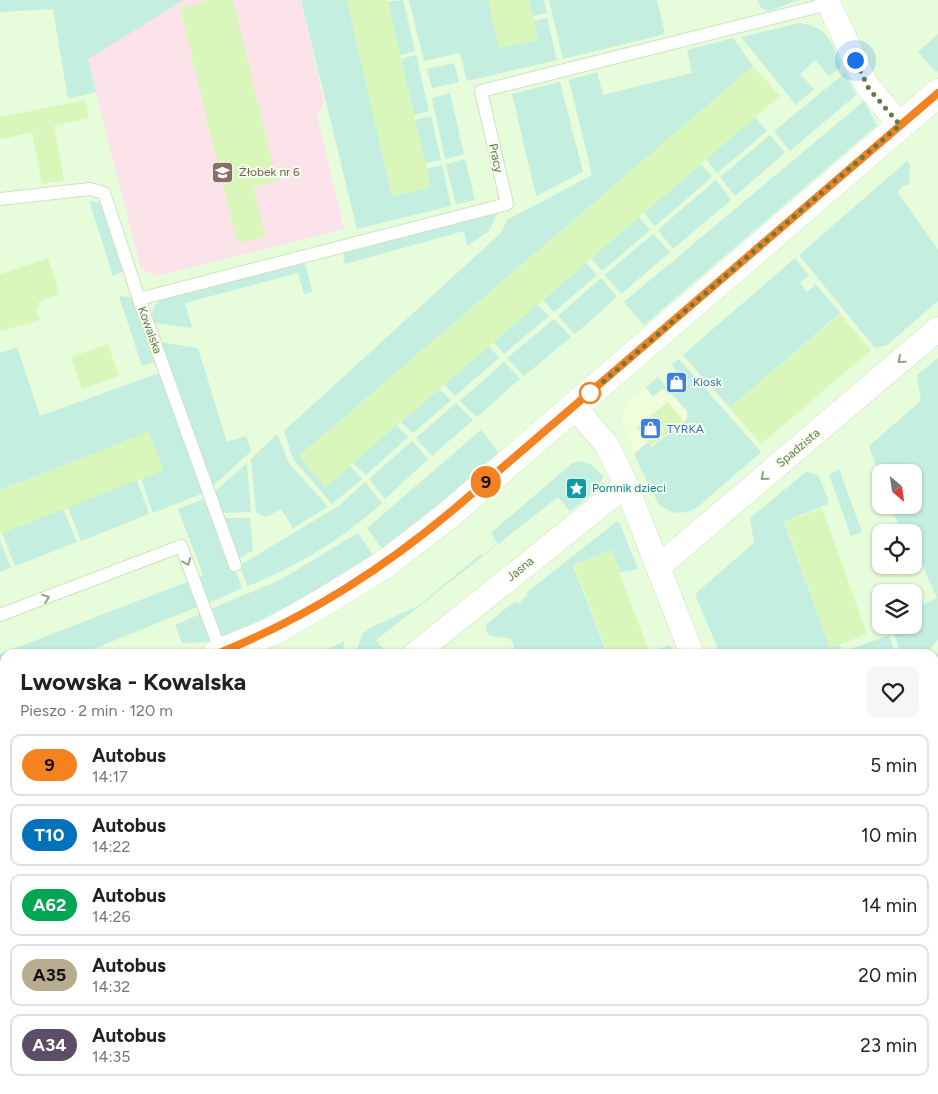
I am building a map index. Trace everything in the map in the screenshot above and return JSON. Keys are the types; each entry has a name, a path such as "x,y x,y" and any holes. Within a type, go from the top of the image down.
{"street":[{"name":"Pracy","path":"828,2 866,84 900,125"},
{"path":"229,649 273,631 385,564 446,517 938,93"},
{"name":"Spadzista","path":"658,567 938,329"},
{"path":"574,406 607,445 626,485 690,649"},
{"name":"Jasna","path":"421,649 626,485"}],"lane":[{"name":"Pracy","path":"139,299 507,204 481,91 828,2"},
{"name":"Kowalska","path":"0,199 90,189 104,193 139,299 235,565"},
{"path":"0,615 182,546 218,649"}],"shaded area":[{"path":"0,0 938,0 938,649 0,649"},
{"path":"0,0 184,0 88,59 96,92 68,99 53,9 0,12"},
{"name":"Żłobek nr 6","path":"184,0 301,0 324,102 317,115 344,229 156,276 141,268 87,59"},
{"path":"301,0 347,0 392,196 430,187 426,169 442,165 451,206 357,229"},
{"path":"403,0 415,51 400,55 388,2"},
{"path":"409,0 488,0 534,21 547,18 557,60 467,81 460,53 424,61"},
{"path":"529,0 544,0 547,13 532,16"},
{"path":"549,0 657,0 665,34 563,59"},
{"path":"757,0 800,0 768,11 762,9"},
{"path":"800,23 818,28 828,37 842,66 829,76 815,60 800,74 814,89 796,105 741,37"},
{"path":"938,34 938,71 936,72 918,52"},
{"path":"733,38 753,66 299,456 325,487 350,466 362,479 332,504 293,459 284,431 501,233 507,220 592,175 569,80 597,72 603,95 692,73 687,50"},
{"path":"416,55 429,111 414,115 401,59"},
{"path":"454,63 459,82 432,88 427,69"},
{"path":"845,73 856,95 790,151 774,131"},
{"path":"560,82 583,172 536,196 512,94"},
{"path":"450,93 464,154 445,159 432,98"},
{"path":"864,101 877,125 644,325 624,302"},
{"path":"431,116 441,160 425,163 415,120"},
{"path":"755,117 767,131 717,173 706,159"},
{"path":"770,135 785,153 735,196 720,177"},
{"path":"465,159 475,200 456,204 446,164"},
{"path":"907,161 910,165 909,184 901,187 898,193 938,250 938,301 887,345 875,348 799,255"},
{"path":"701,164 712,177 655,226 644,213"},
{"path":"716,180 731,200 673,249 658,230"},
{"path":"89,200 99,203 110,222 126,270 113,276"},
{"path":"499,211 489,231 467,246 464,231 345,264 343,256 346,252"},
{"path":"639,217 650,230 602,271 591,258"},
{"path":"653,234 670,252 621,294 605,275"},
{"path":"795,258 810,277 806,277 800,283 807,292 814,286 814,282 840,313 730,408 683,355"},
{"path":"305,262 312,292 304,294 298,273 185,303 192,328 154,323 153,309 163,299"},
{"path":"586,263 597,275 554,312 543,300"},
{"path":"601,278 617,297 575,334 558,316"},
{"path":"119,296 135,298 157,361 142,366"},
{"path":"537,304 549,316 504,354 493,342"},
{"path":"554,319 571,337 524,376 507,358"},
{"path":"159,342 198,348 227,442 246,436 251,451 211,488"},
{"path":"489,346 499,358 455,396 444,384"},
{"path":"17,347 40,416 162,372 206,492 153,513 141,479 163,470 149,432 0,490 0,353"},
{"path":"938,358 938,639 931,649 899,649 894,634 922,634 922,605 937,598 922,564 922,524 898,524 894,514 922,514 922,464 875,464 869,446 921,401 917,375"},
{"path":"679,359 761,452 699,506 683,513 668,510 658,503 634,454 648,442 652,447 687,419 687,411 673,395 668,394 663,388 653,397 646,387 658,377 672,393 677,394 688,385 672,365"},
{"path":"504,362 520,379 477,417 460,401"},
{"path":"646,387 653,396 663,388 673,395 687,411 687,419 652,447 648,443 634,454 622,420 625,404"},
{"path":"439,389 451,400 413,433 401,422"},
{"path":"456,403 473,420 432,456 416,438"},
{"path":"396,425 408,437 366,475 353,463"},
{"path":"481,430 499,453 415,526 382,549 367,528"},
{"path":"277,434 289,463 328,507 293,528 281,509 266,517 256,512 251,459"},
{"path":"412,441 428,459 385,499 369,479"},
{"path":"579,461 590,464 603,476 597,490 570,511 558,497 376,640 383,649 358,649 362,634 372,627 418,606 481,554 482,556 498,543 491,533 571,464"},
{"path":"247,463 251,512 219,513 212,494"},
{"path":"839,469 862,532 851,536 829,475"},
{"path":"806,472 818,475 828,499 828,504 784,522 830,648 840,645 842,649 718,649 695,594 754,543 750,518"},
{"path":"137,480 149,514 81,541 68,507"},
{"path":"365,482 382,503 336,540 284,570 248,586 239,566 340,505"},
{"path":"208,497 242,588 207,604 197,578 203,575 178,509"},
{"path":"63,509 77,542 15,566 2,533"},
{"path":"222,518 250,518 253,550 237,560"},
{"path":"616,522 619,522 638,569 620,572 611,550 573,565 605,649 515,649 511,639 491,636 486,632 487,624 515,601 518,604 528,595 526,593"},
{"path":"358,533 373,555 299,600 221,638 211,609 280,580"},
{"path":"0,541 11,568 0,572"},
{"path":"192,580 202,605 93,649 13,649"},
{"path":"200,614 211,642 182,643 175,625"},
{"path":"889,635 893,649 851,649"},
{"path":"344,641 343,649 329,649"},
{"path":"670,645 672,649 660,649"}],"building":[{"name":"Żłobek nr 6","path":"213,0 233,0 277,181 253,187 266,237 237,243 180,8"},
{"path":"347,0 387,0 431,187 392,196"},
{"path":"488,0 529,0 538,40 499,48"},
{"path":"753,66 780,96 325,487 299,456"},
{"path":"86,100 89,118 54,126 64,180 42,184 32,132 0,140 0,117"},
{"path":"48,258 60,294 38,302 40,308 36,309 40,320 0,331 0,274"},
{"path":"840,314 871,350 761,444 730,408"},
{"path":"108,344 119,376 82,389 71,357"},
{"path":"668,402 683,421 651,446 636,427"},
{"path":"149,432 163,470 0,534 0,490"},
{"path":"822,508 867,634 830,648 785,522"},
{"path":"611,550 648,649 606,649 574,565"}],"bus line":[{"name":"9","path":"229,649 273,631 327,600 385,564 446,517 938,93"}],"place":[{"name":"Żłobek nr 6","path":"223,172"},
{"name":"Kiosk","path":"677,382"},
{"name":"TYRKA","path":"651,429"},
{"name":"Pomnik dzieci","path":"576,488"}],"route":[{"path":"590,393 900,125 869,89 855,60"}]}
